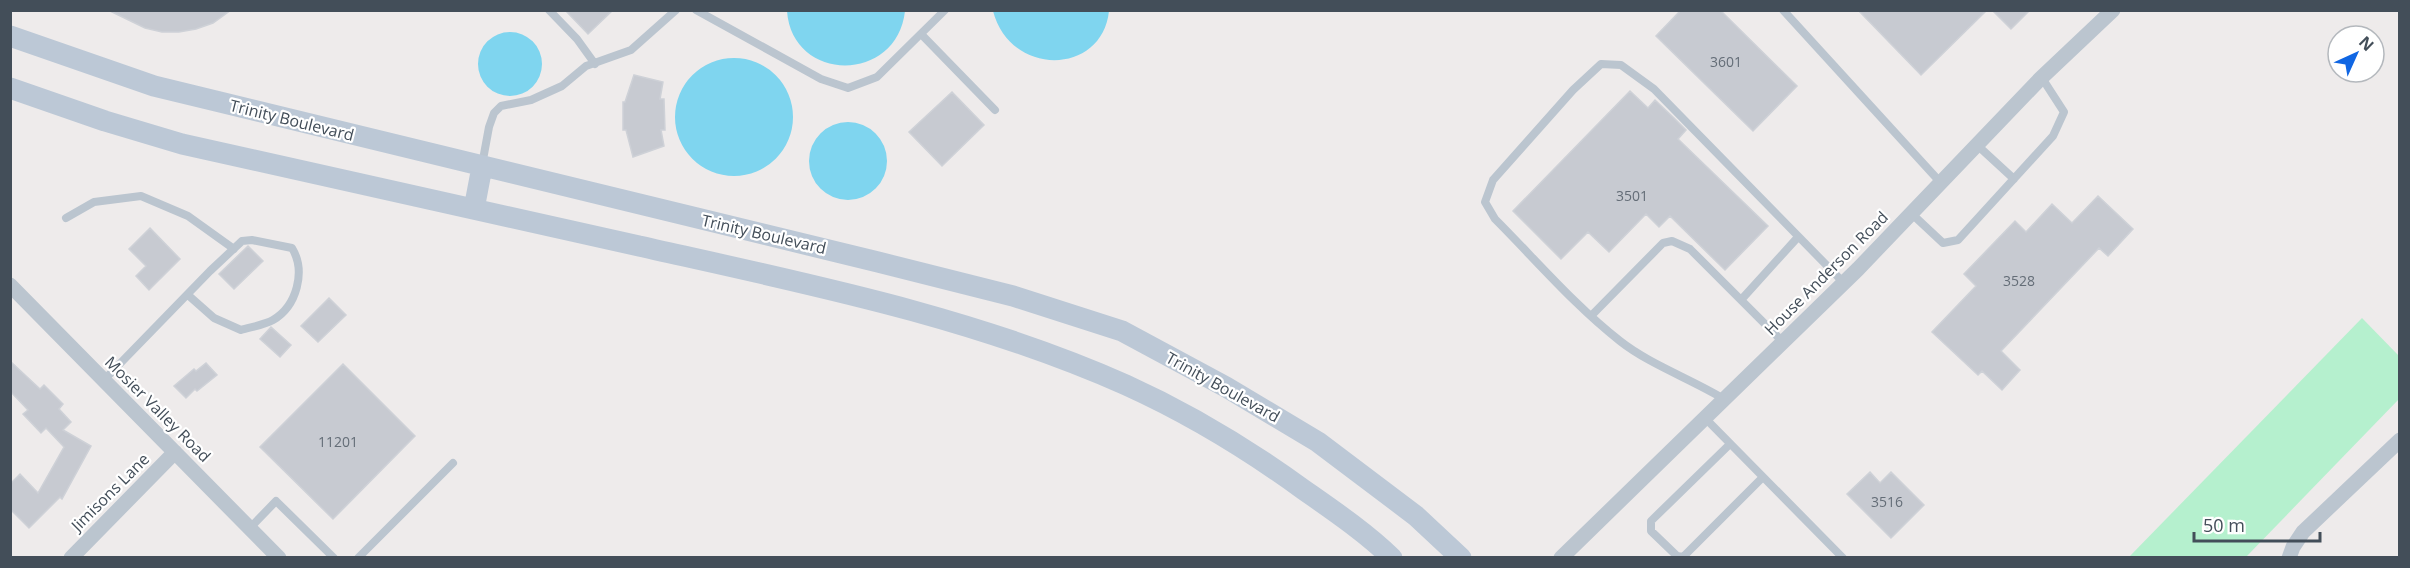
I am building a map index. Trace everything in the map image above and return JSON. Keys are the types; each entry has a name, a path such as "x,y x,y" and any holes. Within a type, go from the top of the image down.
{"main road":[{"name":"Trinity Boulevard","path":"10,36 154,86 911,270 1012,296 1122,331 1226,387 1318,442 1416,516 1461,558"},
{"path":"10,88 105,121 182,144 809,284 941,319 1046,352 1127,385 1261,459 1332,510 1392,558"},
{"path":"474,209 482,167"}],"street":[{"name":"House Anderson Road","path":"1561,558 1844,283 2042,78 2113,10"},
{"name":"Mosier Valley Road","path":"10,285 279,558"},
{"path":"2289,558 2292,547 2303,532 2400,440"},
{"name":"Jimisons Lane","path":"71,558 175,452"}],"lane":[{"path":"549,10 577,39 595,64"},
{"path":"482,167 489,128 494,113 501,106 531,100 562,86 586,66 631,50 675,10"},
{"path":"696,10 821,79 848,88 877,77 945,10"},
{"path":"1783,10 1941,183"},
{"path":"921,34 995,110"},
{"path":"1724,399 1621,342 1591,316 1495,219 1485,202 1493,180 1572,90 1601,64 1621,65 1654,89 1844,283"},
{"path":"1911,214 1943,243 1958,240 2053,136 2064,112 2042,78"},
{"path":"1977,145 2014,179"},
{"path":"66,218 94,202 141,196 188,216 234,249"},
{"path":"1741,300 1798,237"},
{"path":"104,380 210,270 242,242 252,240 292,248 298,259 298,286 288,307 273,320 241,330 213,318 188,295"},
{"path":"1591,316 1663,243 1672,241 1690,249 1783,342"},
{"path":"1704,418 1842,558"},
{"path":"1730,444 1651,521 1652,531 1677,556 1683,557 1763,477"},
{"path":"358,558 453,463"},
{"path":"250,528 276,501 334,558"}],"green space":[{"path":"2362,318 2399,356 2399,399 2246,557 2129,557"}],"water":[{"path":"787,10 905,11 898,35 884,52 865,62 845,65 824,62 806,52 793,35"},
{"path":"993,10 1109,11 1103,32 1090,48 1074,57 1055,60 1035,57 1017,48 1003,33"},
{"path":"510,32 528,38 536,46 542,64 536,82 528,90 510,96 492,90 484,82 478,64 484,46 492,38"},
{"path":"734,58 757,62 776,75 789,94 793,117 789,140 776,159 757,172 734,176 711,172 692,159 679,140 675,117 679,94 692,75 711,62"},
{"path":"848,122 863,125 876,133 884,146 887,161 884,176 876,189 863,197 848,200 833,197 820,189 812,176 809,161 812,146 820,133 833,125"}],"building":[{"path":"108,10 231,10 213,23 196,29 162,32 145,28"},
{"path":"565,10 613,10 588,34"},
{"path":"1681,10 1720,10 1797,86 1753,131 1656,36"},
{"path":"1858,10 1987,10 1921,75"},
{"path":"1992,10 2030,10 2011,29"},
{"path":"634,75 663,82 660,99 664,99 665,130 661,130 664,146 633,157 626,130 623,130 623,102 625,102"},
{"path":"1630,91 1648,108 1655,100 1674,118 1686,130 1678,139 1768,226 1725,270 1670,216 1659,227 1646,214 1609,252 1588,232 1561,259 1513,211"},
{"path":"952,92 984,125 942,166 909,132"},
{"path":"2098,196 2133,229 2108,256 2099,248 2001,351 2020,370 2002,390 1982,371 1978,375 1932,332 1976,286 1964,274 2015,221 2026,232 2052,204 2072,223"},
{"path":"150,228 180,259 149,290 136,276 146,266 129,249"},
{"path":"248,246 263,261 234,289 219,274"},
{"path":"329,298 346,315 318,342 301,326"},
{"path":"271,327 291,345 280,357 260,339"},
{"path":"10,361 40,389 44,385 63,404 59,409 71,422 63,430 91,446 62,499 60,497 29,528 10,509 10,484 20,474 38,493 64,447 46,428 41,433 23,414 28,410 10,391"},
{"path":"206,363 217,375 197,391 195,389 186,398 174,386 194,369 196,371"},
{"path":"343,364 415,436 333,519 260,447"},
{"path":"1870,472 1880,483 1891,472 1924,505 1891,538 1847,494"}]}
